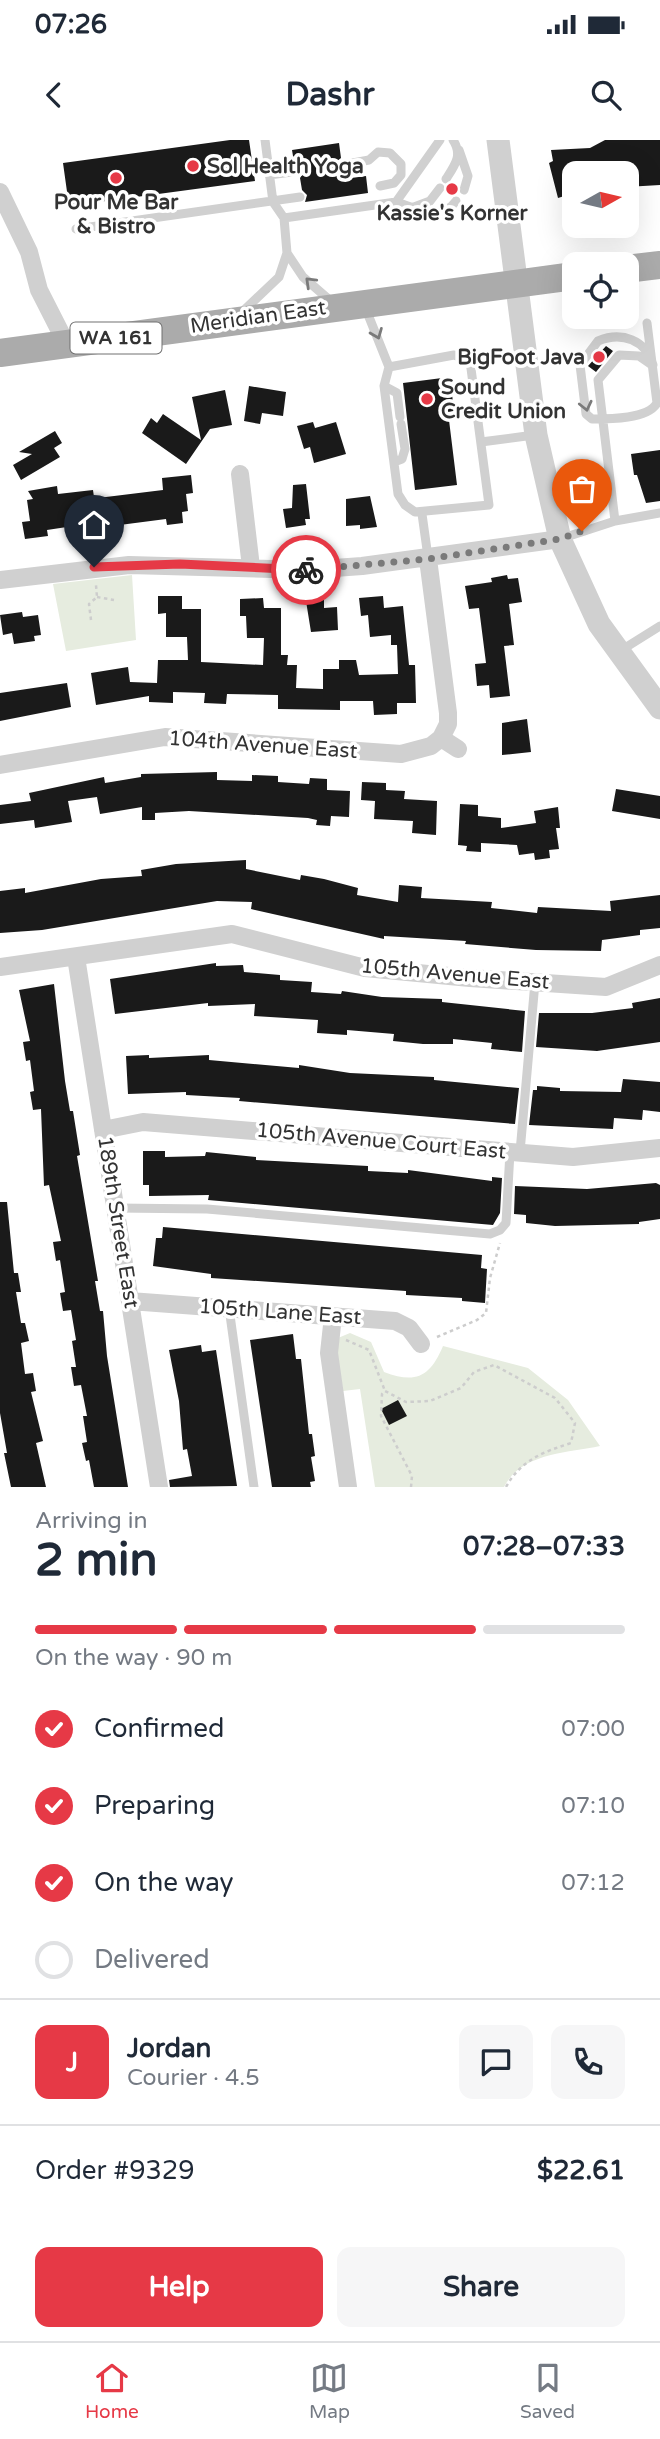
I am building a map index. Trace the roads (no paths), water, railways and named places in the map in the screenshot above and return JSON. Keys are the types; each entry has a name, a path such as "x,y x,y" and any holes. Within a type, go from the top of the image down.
{"main road":[{"path":"639,267 660,265"},
{"name":"WA 161","path":"517,283 562,277"},
{"name":"Meridian East","path":"0,353 517,283"}],"street":[{"path":"498,140 536,435 560,539 599,624 660,708"},
{"path":"0,192 29,252 40,289 67,345"},
{"path":"240,474 251,567"},
{"path":"0,580 94,567 180,564 307,570 428,559 560,539"},
{"path":"428,559 448,713 448,724 441,738 458,749"},
{"name":"104th Avenue East","path":"0,765 165,737 401,754 431,746 441,738"},
{"name":"105th Avenue East","path":"0,967 232,934 365,968 535,982 606,987 660,965"},
{"name":"189th Street East","path":"76,957 159,1487"},
{"name":"105th Avenue Court East","path":"103,1130 143,1122 573,1157 660,1148"},
{"name":"105th Lane East","path":"130,1301 395,1321 409,1328 421,1343"},
{"path":"332,1316 329,1353 348,1487"}],"lane":[{"path":"231,321 279,276 287,253 284,218 273,202 265,140"},
{"path":"396,202 440,140"},
{"path":"453,140 468,176 464,190"},
{"path":"342,165 363,162 378,152 390,153 401,164 401,175 394,184 380,186"},
{"path":"446,179 459,153"},
{"path":"269,175 299,171"},
{"path":"413,208 430,201 440,188"},
{"path":"76,229 300,197"},
{"path":"284,218 396,202 437,213 449,209 456,201"},
{"path":"287,253 303,277 350,304 389,367 384,386 401,500 409,509 422,514 489,505 470,361 454,355 389,367"},
{"path":"647,323 653,365 657,403 652,411 602,419 592,419 586,414 580,365 598,341 619,337 634,340 646,349 653,365"},
{"path":"615,521 598,380 615,357 631,354 653,365"},
{"path":"384,386 397,393 401,420 405,453 394,462"},
{"path":"481,442 536,435"},
{"path":"560,539 615,521 660,513"},
{"path":"422,514 428,559"},
{"path":"618,652 660,626"},
{"path":"116,1208 207,1209 480,1235 500,1230 506,1223 535,982"},
{"path":"229,1308 254,1487"}],"place":[{"name":"Sol Health Yoga","path":"193,166"},
{"name":"Pour Me Bar & Bistro","path":"116,178"},
{"name":"Kassie's Korner","path":"452,189"},
{"name":"BigFoot Java","path":"599,357"},
{"name":"Sound Credit Union","path":"427,399"}]}
